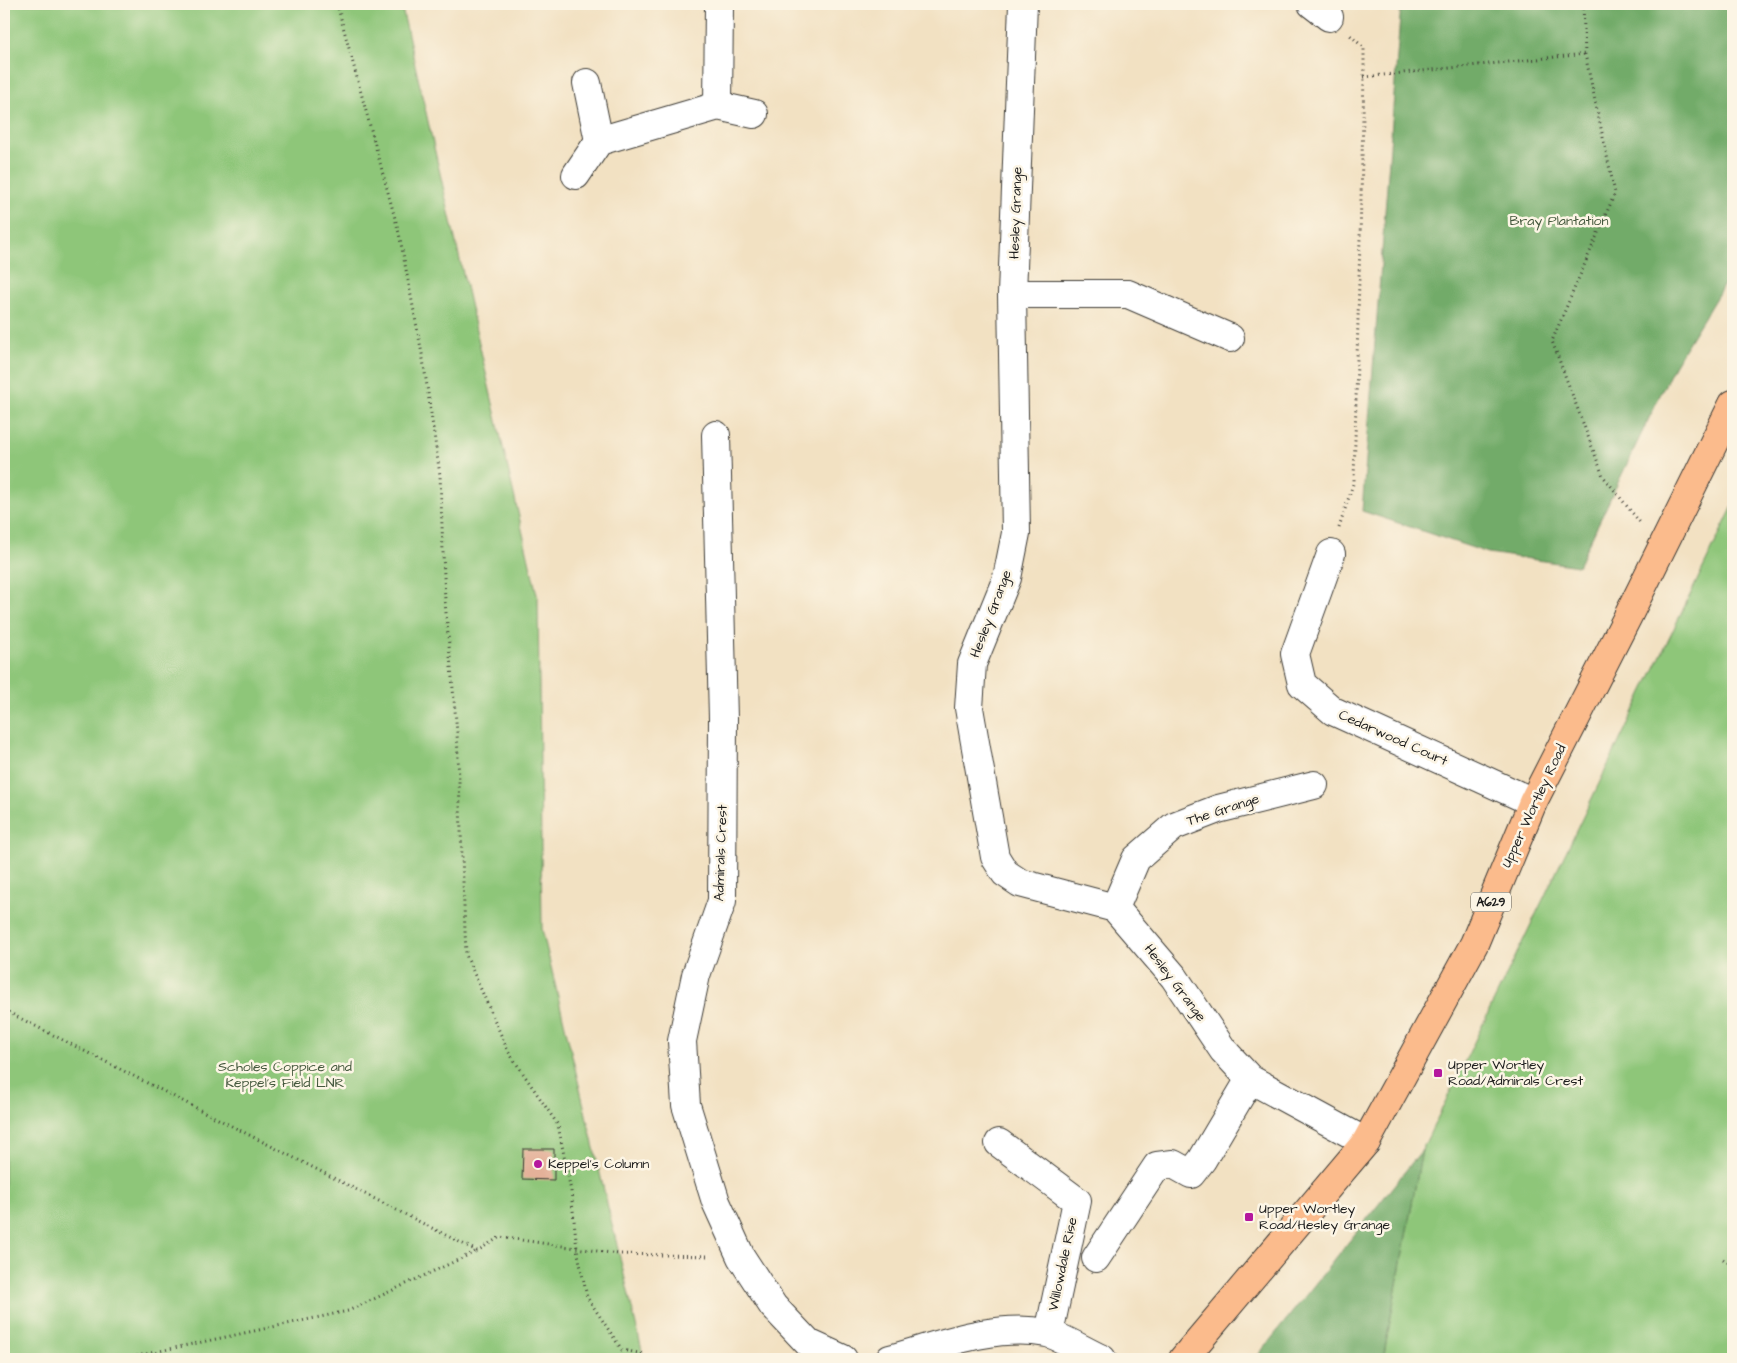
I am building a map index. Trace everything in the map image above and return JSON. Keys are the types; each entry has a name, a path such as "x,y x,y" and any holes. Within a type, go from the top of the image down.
{"main road":[{"name":"Upper Wortley Road","path":"1184,1359 1366,1142 1474,944 1533,802 1733,404"}],"street":[{"path":"718,106 719,4"},
{"name":"Hesley Grange","path":"1023,4 1012,294 1016,533 1008,578 972,664 969,708 996,857 1006,873 1020,883 1115,908 1174,977 1223,1050 1250,1079 1366,1142"},
{"path":"587,83 599,141"},
{"path":"576,175 599,141 718,106 754,114"},
{"path":"1012,294 1128,294 1230,338"},
{"name":"Admirals Crest","path":"716,435 723,719 722,901 696,975 682,1041 686,1105 716,1202 741,1257 773,1306 808,1343 843,1359"},
{"name":"Cedarwood Court","path":"1332,554 1295,654 1302,684 1333,711 1533,802"},
{"name":"The Grange","path":"1115,908 1136,859 1174,826 1218,809 1314,785"},
{"path":"1096,1258 1157,1166 1174,1164 1191,1174 1202,1160 1250,1079"},
{"name":"Willowdale Rise","path":"1000,1143 1077,1201 1049,1333"},
{"path":"890,1359 971,1336 1013,1330 1049,1333 1102,1359"}],"path":[{"path":"337,4 399,233 423,360 440,475 445,602 457,732 466,955 508,1051 558,1125 571,1191 577,1249 587,1297 622,1350 644,1354 645,1359"},
{"path":"1582,4 1585,54 1615,193 1552,341 1603,476 1661,549"},
{"path":"1320,10 1364,48 1354,481 1332,554"},
{"path":"1364,77 1585,54"},
{"path":"4,1010 477,1251"},
{"path":"122,1359 348,1311 477,1251 500,1237 618,1254 741,1257"},
{"path":"1723,1259 1733,1266"}],"green space":[{"name":"Scholes Coppice and Keppel's Field LNR","path":"4,4 401,4 538,599 542,929 644,1359 4,1359"},
{"name":"Bray Plantation","path":"1401,4 1733,4 1733,270 1674,366 1578,566 1488,553 1362,511"},
{"path":"1733,506 1733,1359 1383,1359 1422,1150"},
{"path":"1422,1150 1383,1359 1255,1359"}],"building":[{"name":"Keppel's Column","path":"523,1149 554,1149 554,1180 522,1179"}],"place":[{"name":"Upper Wortley Road/Admirals Crest","path":"1438,1073"},
{"name":"Keppel's Column","path":"538,1164"},
{"name":"Upper Wortley Road/Hesley Grange","path":"1249,1217"}]}
